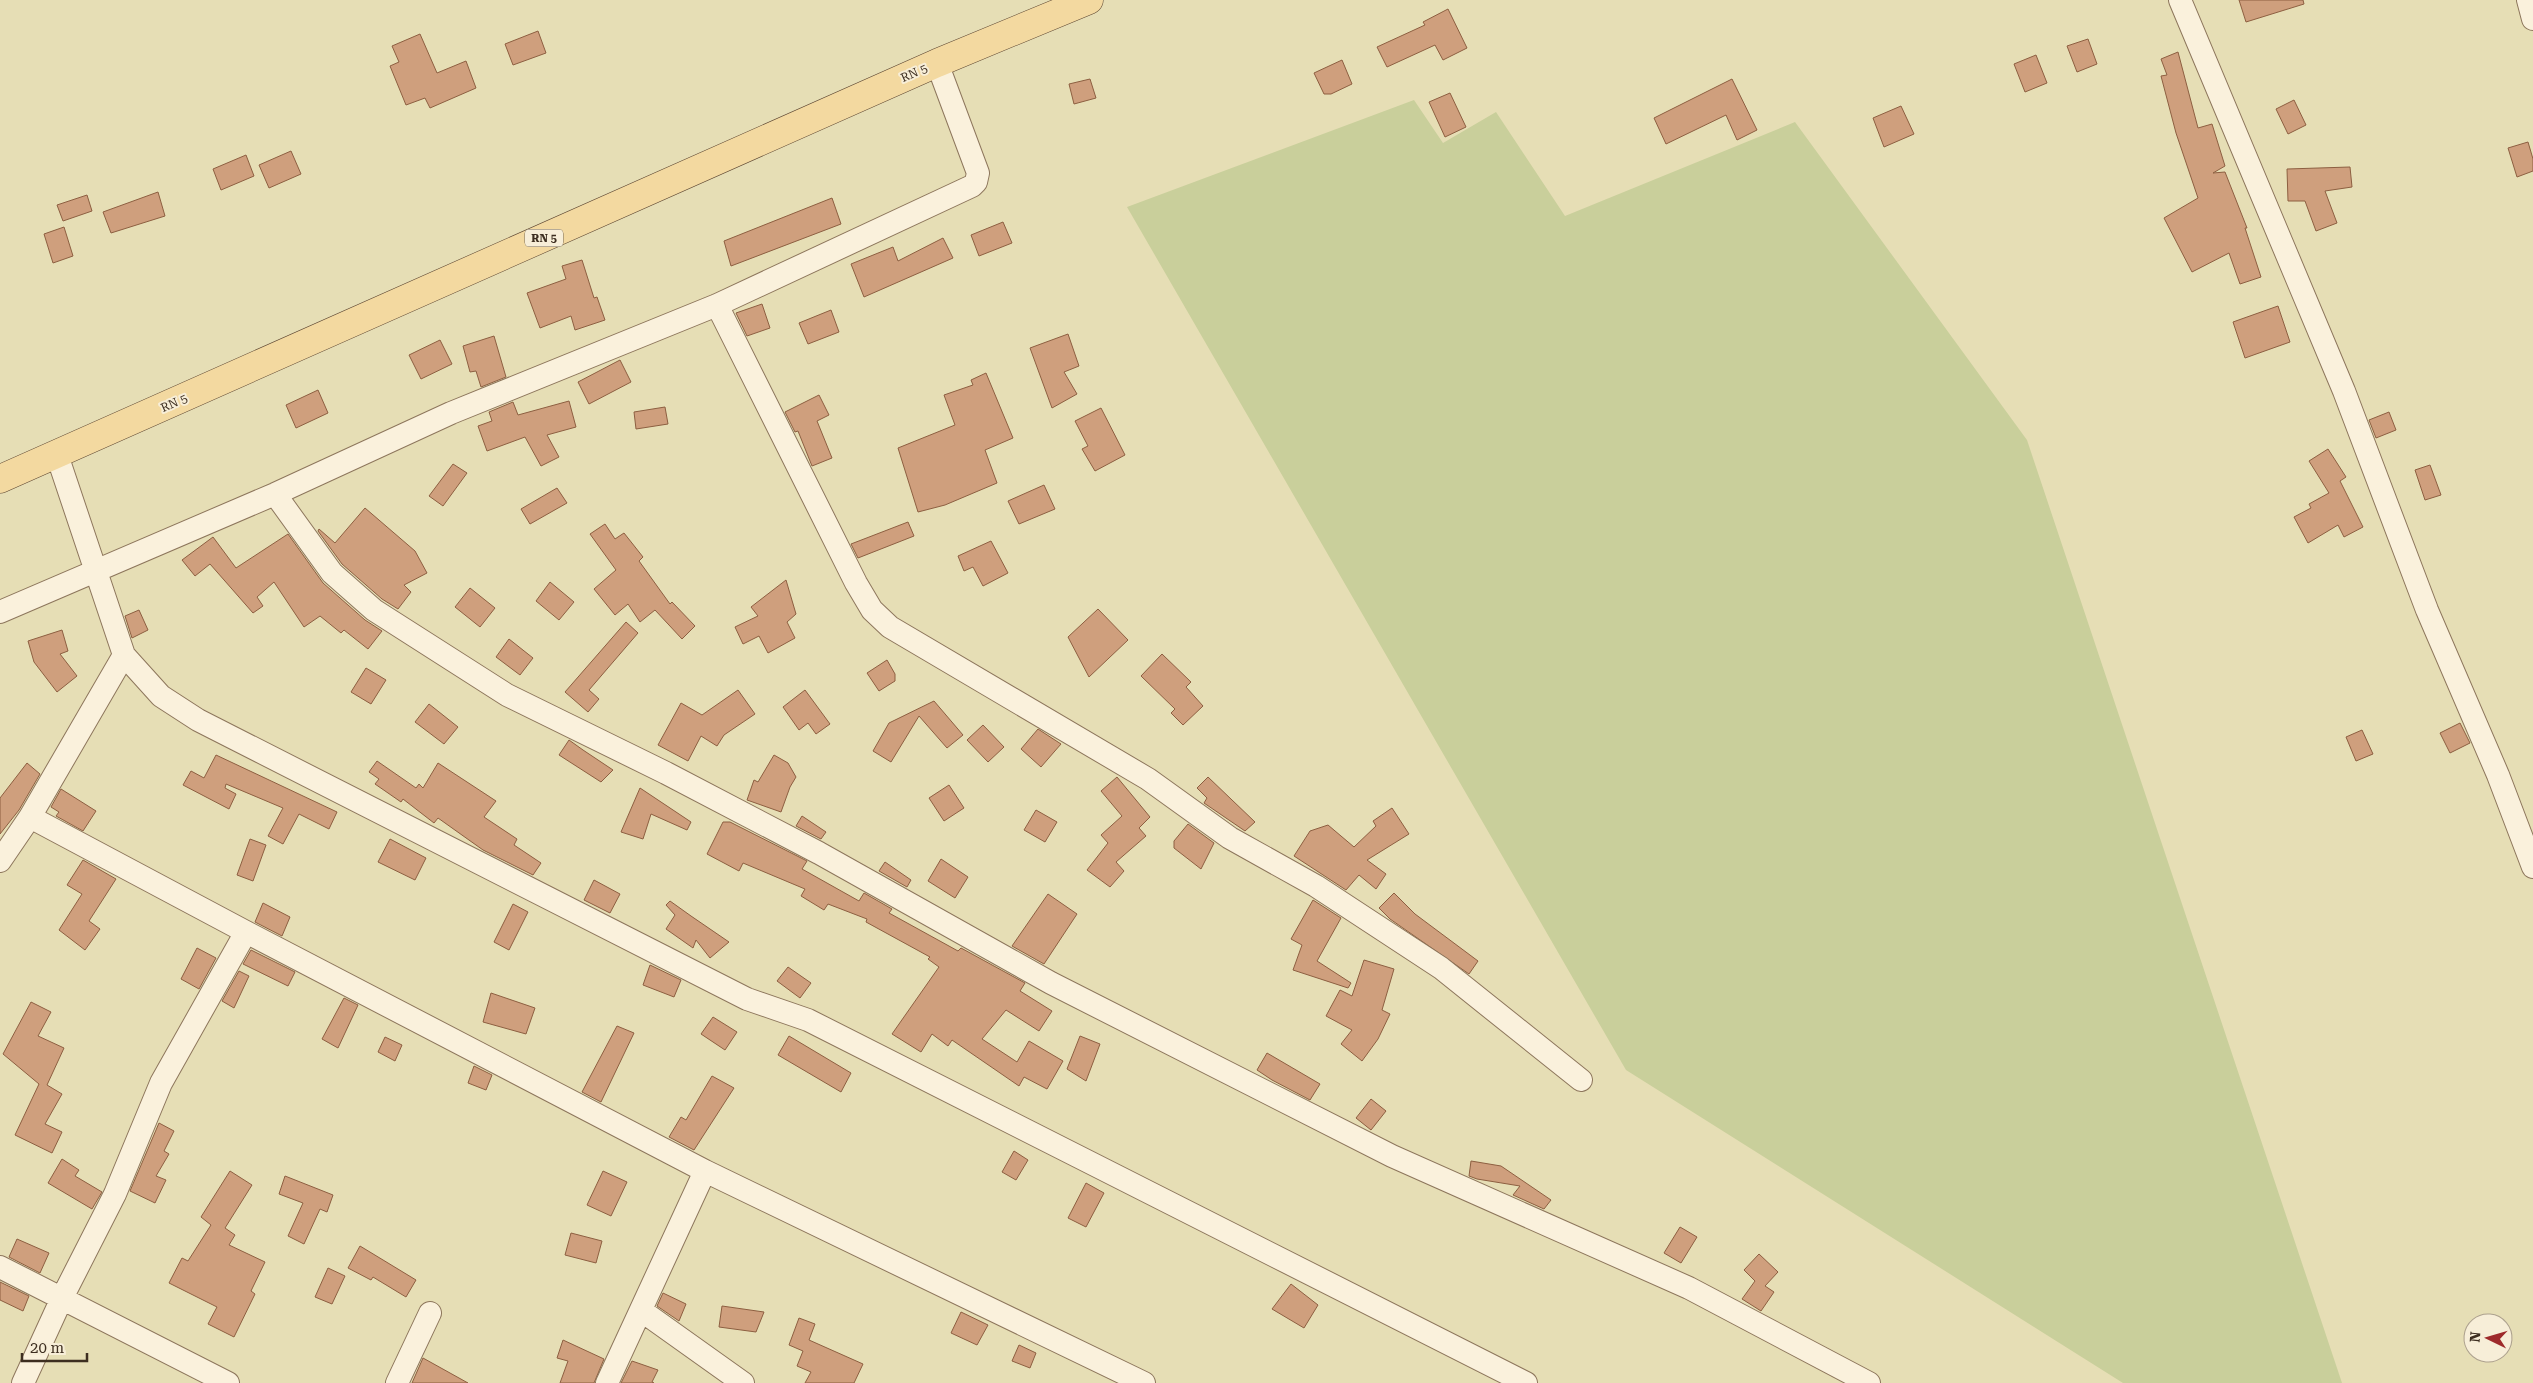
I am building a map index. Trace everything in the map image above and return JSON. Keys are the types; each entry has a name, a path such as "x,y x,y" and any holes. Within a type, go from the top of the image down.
{"main road":[{"name":"RN 5","path":"0,479 937,63 1089,0"}],"street":[{"path":"2180,0 2344,391 2427,610 2498,776 2533,867"},
{"path":"2528,0 2533,19"},
{"path":"0,612 274,494 451,413 717,305 972,186 976,182 978,173 937,63"},
{"path":"717,305 856,583 872,610 890,628 1148,780 1230,838 1316,886 1441,968 1581,1080"},
{"path":"57,455 124,654 161,696 198,720 747,999 808,1020 1526,1383"},
{"path":"274,494 332,573 367,604 507,695 666,773 819,853 1050,983 1384,1152 1689,1288 1869,1383"},
{"path":"0,861 30,816 124,654"},
{"path":"30,816 246,932 705,1171 1144,1383"},
{"path":"23,1383 62,1298 115,1194 161,1083 246,932"},
{"path":"608,1383 705,1171"},
{"path":"0,1267 228,1383"},
{"path":"642,1311 743,1383"},
{"path":"397,1383 430,1312"}],"shaded area":[{"path":"0,0 2533,0 2533,1383 0,1383"}],"green space":[{"path":"1414,100 1443,143 1496,112 1565,216 1795,122 2027,440 2342,1383 2123,1383 1626,1070 1127,207"}],"building":[{"path":"2239,0 2303,0 2304,4 2246,22"},
{"path":"1448,9 1467,48 1443,60 1435,45 1387,67 1377,47 1425,25 1423,22"},
{"path":"538,31 546,53 513,65 505,44"},
{"path":"420,34 437,73 466,61 476,88 430,108 425,98 406,105 390,66 399,62 392,46"},
{"path":"2088,39 2097,64 2077,72 2067,46"},
{"path":"2178,52 2198,128 2212,124 2225,166 2213,173 2225,172 2247,228 2245,228 2261,277 2240,284 2229,253 2192,272 2164,218 2198,198 2176,133 2161,76 2167,75 2161,59"},
{"path":"2036,55 2047,83 2025,92 2014,64"},
{"path":"1342,60 1352,84 1331,94 1324,94 1314,73"},
{"path":"1090,79 1096,98 1074,104 1069,84"},
{"path":"1732,79 1757,130 1737,140 1726,115 1666,144 1654,118"},
{"path":"1450,93 1466,127 1445,137 1429,102"},
{"path":"2294,100 2306,125 2288,134 2276,109"},
{"path":"1901,106 1914,134 1884,147 1873,118"},
{"path":"2528,142 2533,159 2533,171 2517,177 2508,148"},
{"path":"291,151 301,174 269,188 259,165"},
{"path":"246,155 254,176 221,190 213,169"},
{"path":"2350,167 2352,187 2325,191 2337,223 2316,231 2305,201 2288,201 2287,169"},
{"path":"158,192 165,216 111,233 103,212"},
{"path":"87,195 92,211 63,221 57,205"},
{"path":"832,198 841,224 731,266 724,241"},
{"path":"1003,222 1012,243 979,256 971,235"},
{"path":"64,227 73,256 53,263 44,234"},
{"path":"943,238 953,258 864,297 851,264 893,247 898,261"},
{"path":"582,260 594,298 597,297 605,320 575,330 571,316 540,328 527,293 566,279 562,266"},
{"path":"762,304 770,328 747,336 736,313"},
{"path":"2278,306 2290,342 2245,358 2233,322"},
{"path":"831,310 839,332 808,344 799,323"},
{"path":"1068,334 1079,366 1064,372 1077,394 1052,408 1030,348"},
{"path":"494,336 506,377 481,387 476,371 470,372 463,346"},
{"path":"440,340 452,364 421,379 409,355"},
{"path":"620,360 631,382 589,404 578,382"},
{"path":"986,373 1013,438 985,450 997,483 945,505 918,512 898,448 955,425 944,395 973,385 971,380"},
{"path":"318,390 328,413 296,428 286,405"},
{"path":"819,395 829,415 817,421 832,458 812,466 798,431 795,432 785,412"},
{"path":"569,401 576,427 547,435 559,457 541,466 525,437 487,451 478,426 492,421 489,412 513,402 518,415"},
{"path":"665,407 668,424 636,429 634,412"},
{"path":"1101,408 1125,455 1095,471 1082,449 1088,446 1075,421"},
{"path":"2389,412 2396,430 2376,438 2369,420"},
{"path":"2328,449 2346,477 2340,481 2363,527 2344,537 2338,525 2308,543 2294,517 2311,508 2309,504 2329,493 2309,461"},
{"path":"453,464 467,473 443,506 429,496"},
{"path":"2430,465 2441,495 2425,500 2415,470"},
{"path":"1044,485 1055,509 1019,524 1008,501"},
{"path":"557,488 567,503 530,524 521,509"},
{"path":"365,508 415,551 427,573 404,585 411,592 398,609 382,599 342,564 318,531 319,529 335,543"},
{"path":"908,522 914,536 858,558 851,544"},
{"path":"605,524 615,539 624,533 643,557 639,561 670,604 672,602 695,626 682,639 655,610 640,622 628,604 615,615 594,589 616,570 590,534"},
{"path":"288,534 323,583 365,620 382,631 368,649 344,630 341,633 320,616 304,627 274,582 257,597 263,606 253,613 210,564 195,576 182,560 213,537 236,568"},
{"path":"991,541 1008,573 983,586 973,567 964,571 958,556"},
{"path":"786,580 796,614 787,622 795,638 768,653 759,636 743,644 735,627 758,616 751,607"},
{"path":"550,582 574,602 559,620 536,601"},
{"path":"470,588 495,608 480,627 455,607"},
{"path":"1098,609 1128,640 1089,677 1068,637"},
{"path":"139,610 148,630 132,638 125,616"},
{"path":"626,622 638,633 589,690 599,699 588,712 565,692"},
{"path":"62,630 68,651 60,654 77,676 57,692 34,662 28,641"},
{"path":"509,639 533,658 520,675 496,657"},
{"path":"1162,654 1191,682 1186,687 1203,706 1183,725 1171,713 1175,709 1141,676"},
{"path":"887,660 895,674 895,681 879,691 867,673"},
{"path":"366,668 386,680 371,704 351,692"},
{"path":"738,690 755,714 724,735 717,746 701,736 688,761 658,745 681,703 702,715"},
{"path":"805,690 830,724 816,734 808,723 799,730 783,707"},
{"path":"934,701 963,735 947,748 919,716 891,762 873,751 889,723"},
{"path":"429,704 458,727 444,744 415,722"},
{"path":"2460,723 2470,743 2450,753 2440,733"},
{"path":"983,725 1004,747 988,762 967,740"},
{"path":"1038,729 1061,744 1041,767 1021,749"},
{"path":"2362,730 2373,754 2356,761 2346,737"},
{"path":"569,740 613,770 601,782 559,755"},
{"path":"216,755 337,812 329,829 299,814 283,844 268,836 283,808 226,784 225,788 236,794 229,809 183,785 191,771 204,778"},
{"path":"774,755 788,763 796,777 790,787 781,812 747,800 754,780 758,782"},
{"path":"377,761 416,788 419,784 423,788 438,763 496,801 484,817 517,839 514,845 541,863 533,875 483,850 438,818 434,823 403,799 401,802 375,784 379,779 369,772"},
{"path":"27,763 40,774 19,810 0,834 0,798"},
{"path":"1117,777 1150,817 1139,828 1146,836 1116,862 1124,871 1110,887 1087,870 1108,843 1101,835 1122,816 1101,791"},
{"path":"1208,777 1255,822 1245,831 1204,803 1207,798 1197,788"},
{"path":"949,785 964,808 944,821 929,798"},
{"path":"640,788 691,822 687,830 651,814 643,839 621,832"},
{"path":"61,789 96,811 83,831 56,816 59,812 51,807"},
{"path":"1392,808 1409,834 1367,860 1386,874 1376,889 1359,875 1346,890 1294,856 1310,831 1328,825 1354,847 1376,826 1373,821"},
{"path":"1036,810 1057,822 1045,842 1024,830"},
{"path":"802,816 826,832 821,839 796,826"},
{"path":"723,822 730,822 807,861 802,869 859,901 864,893 892,909 889,913 958,951 961,948 1025,983 1020,991 1052,1011 1039,1031 1006,1010 982,1039 1017,1062 1029,1041 1063,1061 1047,1089 1024,1077 1019,1086 952,1040 948,1046 932,1034 921,1052 892,1034 939,967 928,959 930,957 866,922 867,919 828,904 824,910 801,896 805,889 743,863 739,871 707,854"},
{"path":"1188,824 1214,843 1201,869 1174,848 1174,841"},
{"path":"250,839 266,845 253,881 237,875"},
{"path":"390,839 426,858 415,880 378,862"},
{"path":"941,859 968,877 955,898 928,881"},
{"path":"83,860 116,879 89,921 100,929 85,950 59,930 82,894 67,885"},
{"path":"885,862 911,880 907,887 879,871"},
{"path":"594,880 620,894 610,913 584,900"},
{"path":"1394,893 1415,914 1478,961 1469,974 1390,919 1379,908"},
{"path":"1048,894 1077,914 1044,964 1012,946"},
{"path":"1313,900 1341,918 1317,961 1351,983 1348,988 1293,970 1302,945 1291,939"},
{"path":"670,901 729,942 710,958 696,940 693,948 666,929 675,915 666,905"},
{"path":"263,903 290,917 282,936 255,922"},
{"path":"513,904 528,912 509,950 494,942"},
{"path":"197,948 216,958 199,989 181,979"},
{"path":"251,950 295,972 288,986 243,964"},
{"path":"1364,960 1394,969 1382,1010 1390,1014 1378,1039 1362,1061 1341,1044 1352,1030 1326,1016 1340,990 1352,996"},
{"path":"650,965 681,980 674,997 643,985"},
{"path":"788,967 811,983 800,998 777,981"},
{"path":"239,971 249,976 234,1008 222,1001"},
{"path":"491,993 535,1008 526,1034 483,1022"},
{"path":"344,998 358,1005 338,1048 322,1039"},
{"path":"31,1002 51,1012 38,1036 64,1048 47,1085 62,1094 45,1124 62,1132 52,1153 15,1135 39,1084 3,1054"},
{"path":"713,1017 737,1032 725,1050 701,1034"},
{"path":"617,1026 634,1033 601,1102 582,1092"},
{"path":"789,1036 851,1073 841,1092 778,1055"},
{"path":"1080,1036 1100,1044 1086,1081 1067,1069"},
{"path":"385,1037 402,1045 395,1061 378,1052"},
{"path":"1267,1053 1320,1084 1310,1100 1257,1070"},
{"path":"474,1066 492,1075 486,1090 468,1083"},
{"path":"712,1076 734,1088 694,1150 669,1137 681,1117 686,1120"},
{"path":"1371,1099 1386,1111 1371,1130 1356,1118"},
{"path":"159,1123 174,1131 164,1151 169,1154 156,1176 166,1180 155,1203 130,1191"},
{"path":"1014,1151 1028,1160 1016,1180 1002,1172"},
{"path":"62,1159 79,1170 75,1176 102,1192 92,1209 48,1183"},
{"path":"1471,1161 1501,1166 1551,1200 1544,1209 1513,1195 1520,1186 1469,1176"},
{"path":"230,1171 252,1185 225,1228 235,1235 229,1245 265,1262 251,1291 255,1294 234,1337 208,1324 217,1307 169,1283 182,1258 188,1261 211,1225 201,1217"},
{"path":"603,1171 627,1182 611,1216 587,1205"},
{"path":"285,1176 333,1195 327,1212 320,1209 304,1244 288,1236 303,1203 279,1194"},
{"path":"1086,1183 1104,1193 1086,1227 1068,1218"},
{"path":"1680,1227 1697,1237 1681,1263 1664,1253"},
{"path":"571,1233 602,1241 596,1263 565,1255"},
{"path":"17,1239 49,1253 40,1273 9,1257"},
{"path":"360,1246 416,1280 406,1297 373,1277 371,1280 348,1268"},
{"path":"1759,1254 1778,1272 1765,1286 1774,1292 1761,1311 1742,1299 1755,1281 1744,1270"},
{"path":"328,1268 345,1276 332,1304 315,1297"},
{"path":"0,1282 29,1296 23,1311 0,1300"},
{"path":"1291,1284 1318,1305 1304,1328 1272,1309"},
{"path":"663,1293 686,1304 679,1321 657,1306"},
{"path":"722,1306 764,1312 756,1332 719,1327"},
{"path":"961,1312 988,1325 977,1345 951,1333"},
{"path":"799,1318 815,1324 809,1340 863,1364 854,1383 805,1383 811,1372 797,1366 803,1351 789,1345"},
{"path":"563,1340 604,1359 594,1383 560,1383 568,1361 557,1358"},
{"path":"1019,1345 1036,1353 1030,1368 1012,1361"},
{"path":"423,1358 468,1383 412,1383"},
{"path":"632,1361 658,1370 652,1382 654,1383 621,1383"}]}
